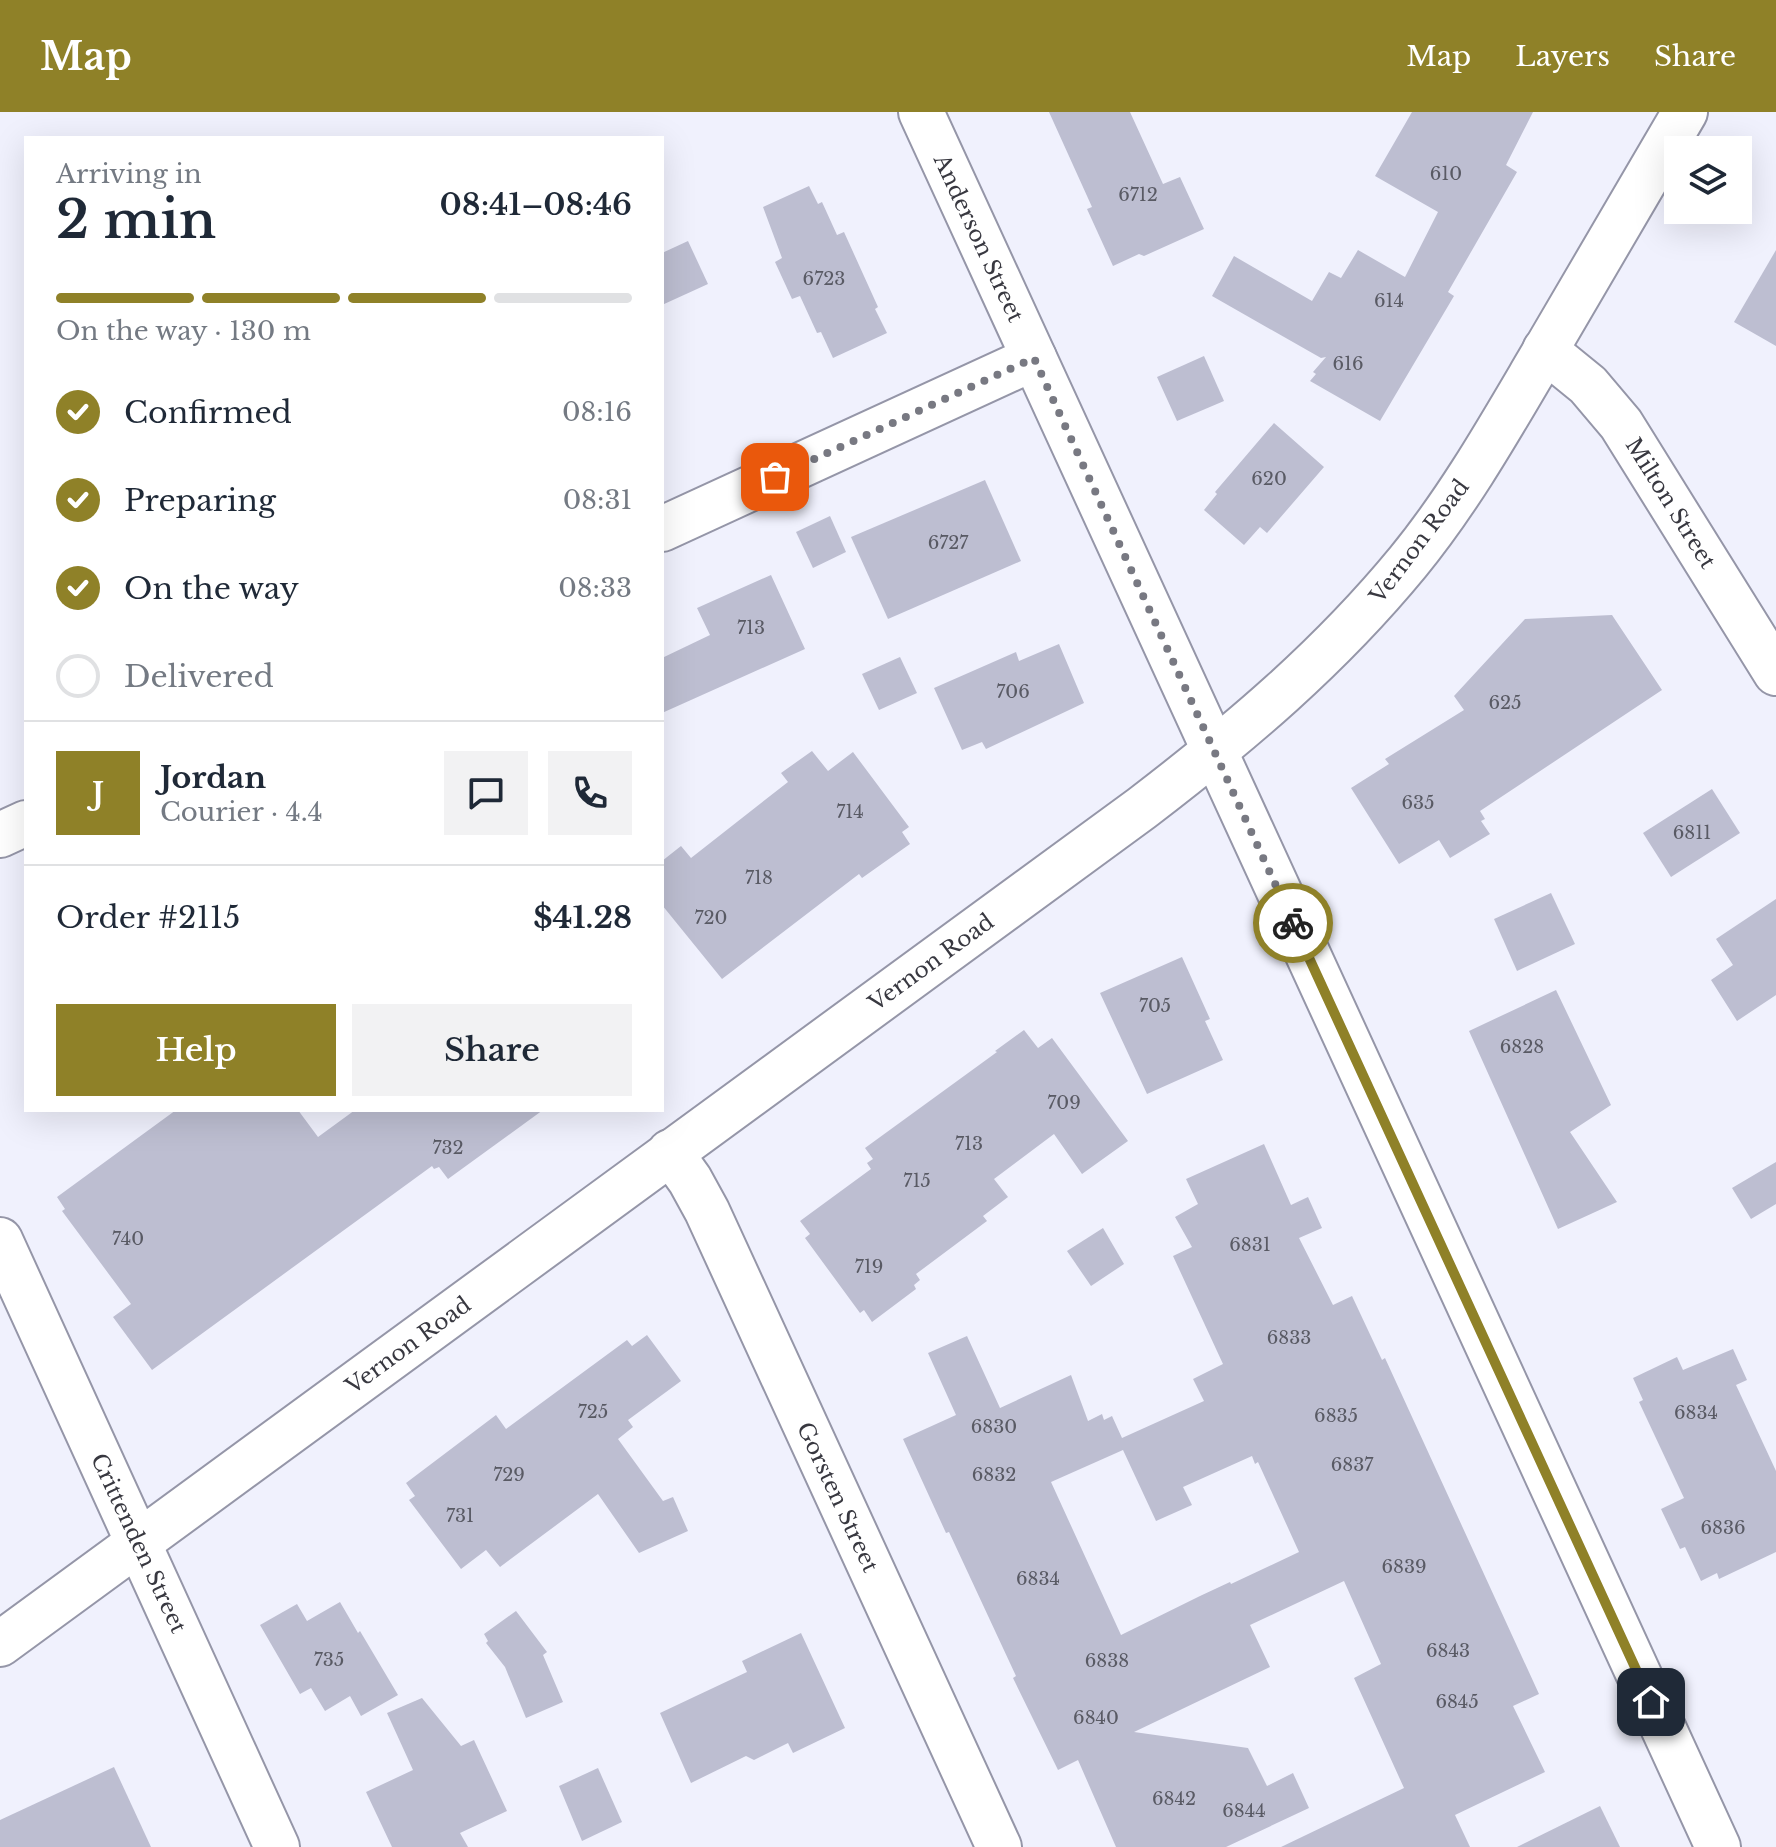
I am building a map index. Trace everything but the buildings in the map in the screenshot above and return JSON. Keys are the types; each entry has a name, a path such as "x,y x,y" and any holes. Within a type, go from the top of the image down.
{"street":[{"name":"Anderson Street","path":"921,112 1718,1847"},
{"name":"Vernon Road","path":"0,1644 1215,753 1310,670 1411,559 1455,498 1685,112"},
{"name":"Milton Street","path":"1545,350 1588,385 1621,424 1776,673"},
{"path":"664,528 1034,358"},
{"path":"0,835 24,824"},
{"name":"Gorsten Street","path":"670,1152 707,1211 999,1847"},
{"name":"Crittenden Street","path":"0,1240 277,1847"}],"way so far":[{"path":"775,477 1034,358 1293,923"}],"route":[{"path":"1293,923 1651,1702"}]}
